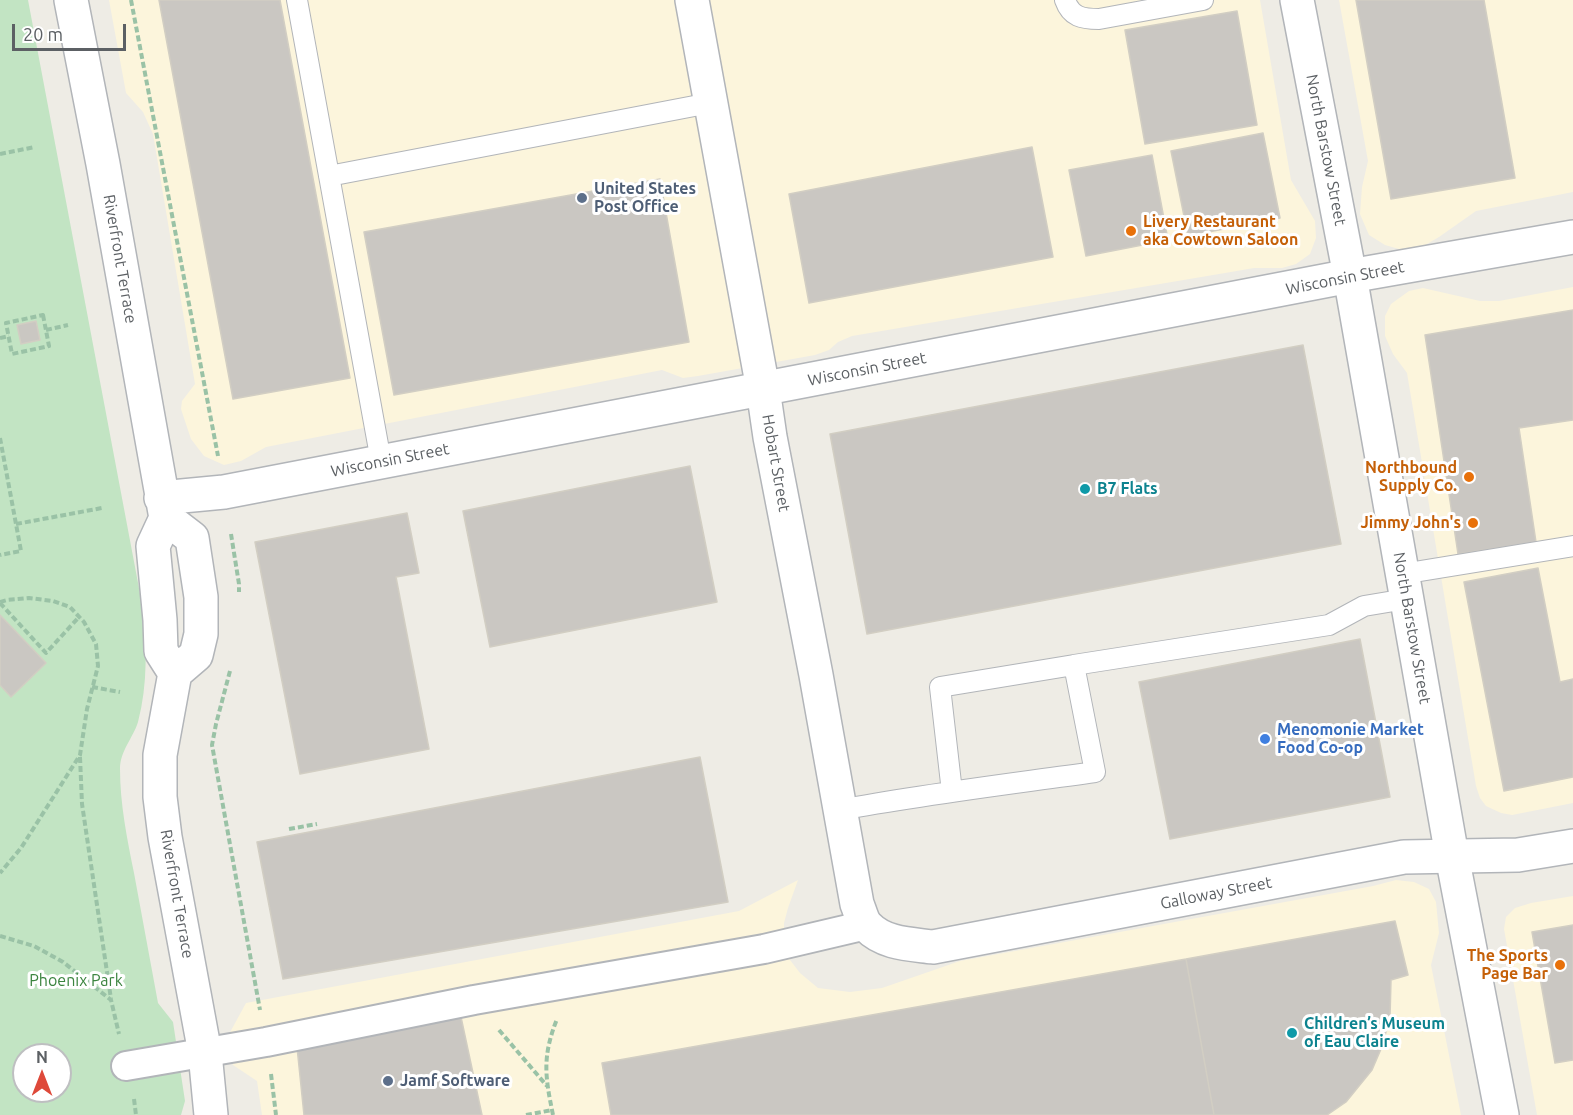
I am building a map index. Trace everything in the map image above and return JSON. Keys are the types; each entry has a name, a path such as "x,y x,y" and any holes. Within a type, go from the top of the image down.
{"street":[{"name":"Riverfront Terrace","path":"70,0 103,164 164,508 192,538 201,597 201,633 196,655 175,673 160,755 160,797 165,837 206,1053 212,1115"},
{"name":"Hobart Street","path":"692,0 857,904 866,925"},
{"name":"North Barstow Street","path":"1296,0 1350,276 1452,856 1502,1115"},
{"name":"Wisconsin Street","path":"164,508 224,492 381,461 1350,276 1573,237"},
{"name":"Galloway Street","path":"866,925 881,936 900,944 933,947 1404,857 1518,855 1573,846"},
{"path":"126,1066 266,1042 474,1000 764,949 866,925"}],"lane":[{"path":"297,0 381,461"},
{"path":"1065,0 1073,14 1086,20 1099,20 1203,0"},
{"path":"329,176 710,103"},
{"path":"952,792 940,687 1329,625 1404,586 1573,546"},
{"path":"840,810 1095,772 1074,665"}],"path":[{"path":"0,154 35,147"},
{"path":"43,315 46,330 49,346 12,354 6,323 43,315"},
{"path":"46,330 68,325"},
{"path":"0,338 9,336"},
{"path":"0,438 21,551 0,555"},
{"path":"16,524 102,508"},
{"path":"79,617 46,653 0,603 29,598 53,601 70,607 84,622 96,644 98,666 87,710 80,755 82,804 111,1000 136,1105 135,1115"},
{"path":"92,687 120,692"},
{"path":"0,873 21,848 80,755"},
{"path":"289,829 317,824"},
{"path":"0,936 34,946 63,962 111,1000"},
{"path":"526,1115 553,1113 547,1087 545,1061 550,1037 570,983"},
{"path":"474,1000 547,1087"}],"shaded area":[{"path":"109,0 1260,0 1291,180 1315,221 1316,238 1310,254 1296,264 1282,268 1254,268 852,336 838,342 829,350 815,355 698,376 683,378 662,370 266,447 241,461 224,465 204,456 191,439 181,409 182,401 195,384 153,134 143,112 126,93"},
{"path":"1339,0 1573,0 1573,192 1476,211 1420,248 1399,249 1385,245 1369,235 1360,214 1362,187 1368,161"},
{"path":"1573,287 1573,803 1512,815 1486,806 1476,786 1407,373 1393,354 1385,336 1385,316 1391,304 1409,291 1423,288 1480,301 1499,301"},
{"path":"798,880 784,923 784,938 790,960 800,973 818,988 850,992 882,988 960,961 1396,880 1414,882 1429,889 1436,902 1439,933 1431,965 1461,1115 262,1115 257,1081 233,1065 228,1036 246,1003 739,911"},
{"path":"1573,896 1573,1115 1537,1115 1504,929 1506,917 1515,908"}],"green space":[{"name":"Phoenix Park","path":"0,0 28,0 142,604 146,649 144,693 138,722 124,750 121,762 121,795 126,834 158,1003 173,1022 185,1101 181,1115 0,1115"}],"building":[{"path":"159,0 280,0 350,378 233,399"},
{"path":"1356,0 1484,0 1515,178 1391,199"},
{"path":"1237,11 1257,125 1145,144 1125,30"},
{"path":"1263,133 1280,218 1188,236 1171,151"},
{"path":"1032,147 1053,257 809,303 789,194"},
{"path":"1152,155 1168,240 1086,256 1069,170"},
{"path":"660,179 689,342 394,395 364,232"},
{"path":"1573,310 1573,420 1519,428 1536,542 1458,554 1425,335"},
{"path":"36,321 40,340 21,344 17,325"},
{"name":"B7 Flats","path":"1303,345 1341,544 867,634 830,434"},
{"path":"690,466 717,602 490,647 463,511"},
{"path":"407,513 419,573 396,577 429,749 300,774 255,542"},
{"path":"1538,568 1560,682 1573,679 1573,777 1504,791 1464,582"},
{"path":"0,615 46,663 11,697 0,685"},
{"name":"Menomonie Market Food Co-op","path":"1360,639 1390,797 1170,839 1139,682"},
{"path":"700,757 728,902 283,979 257,842"},
{"name":"Children’s Museum of Eau Claire","path":"1395,921 1408,975 1391,980 1390,1018 1381,1049 1372,1070 1346,1102 1327,1115 1214,1115 1186,959"},
{"path":"1573,925 1573,1060 1555,1063 1532,932"},
{"path":"1186,959 1214,1115 611,1115 602,1063"},
{"name":"Jamf Software","path":"461,1017 482,1115 304,1115 297,1047"}],"place":[{"name":"United States Post Office","path":"582,198"},
{"name":"Livery Restaurant aka Cowtown Saloon","path":"1131,231"},
{"name":"Northbound Supply Co.","path":"1469,477"},
{"name":"B7 Flats","path":"1085,489"},
{"name":"Jimmy John's","path":"1473,523"},
{"name":"Menomonie Market Food Co-op","path":"1265,739"},
{"name":"The Sports Page Bar","path":"1560,965"},
{"name":"Children’s Museum of Eau Claire","path":"1292,1033"},
{"name":"Jamf Software","path":"388,1081"}]}
